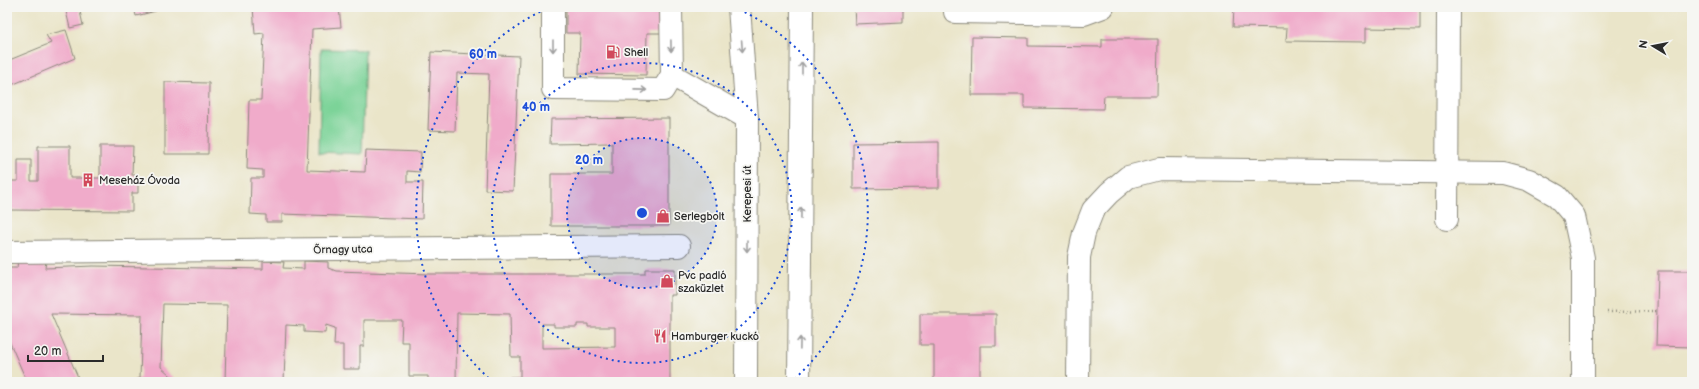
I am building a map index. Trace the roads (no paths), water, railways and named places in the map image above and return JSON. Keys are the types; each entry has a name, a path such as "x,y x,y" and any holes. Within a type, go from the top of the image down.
{"main road":[{"path":"553,7 553,89 663,90 672,74 671,7"},
{"name":"Kerepesi út","path":"740,7 747,118 746,382"},
{"path":"799,382 802,7"},
{"path":"955,7 955,12 1084,14 1103,7"},
{"path":"1447,219 1448,7"},
{"path":"672,74 747,118"},
{"path":"1078,382 1079,257 1084,233 1093,210 1109,193 1128,177 1159,169 1503,174 1529,180 1557,196 1574,216 1583,258 1583,382"},
{"name":"Őrnagy utca","path":"7,252 680,246"}],"place":[{"name":"Shell","path":"613,52"},
{"name":"Meseház Óvoda","path":"88,180"},
{"name":"Serlegbolt","path":"663,216"},
{"name":"Pvc padló szaküzlet","path":"667,281"},
{"name":"Hamburger kuckó","path":"660,336"}]}
